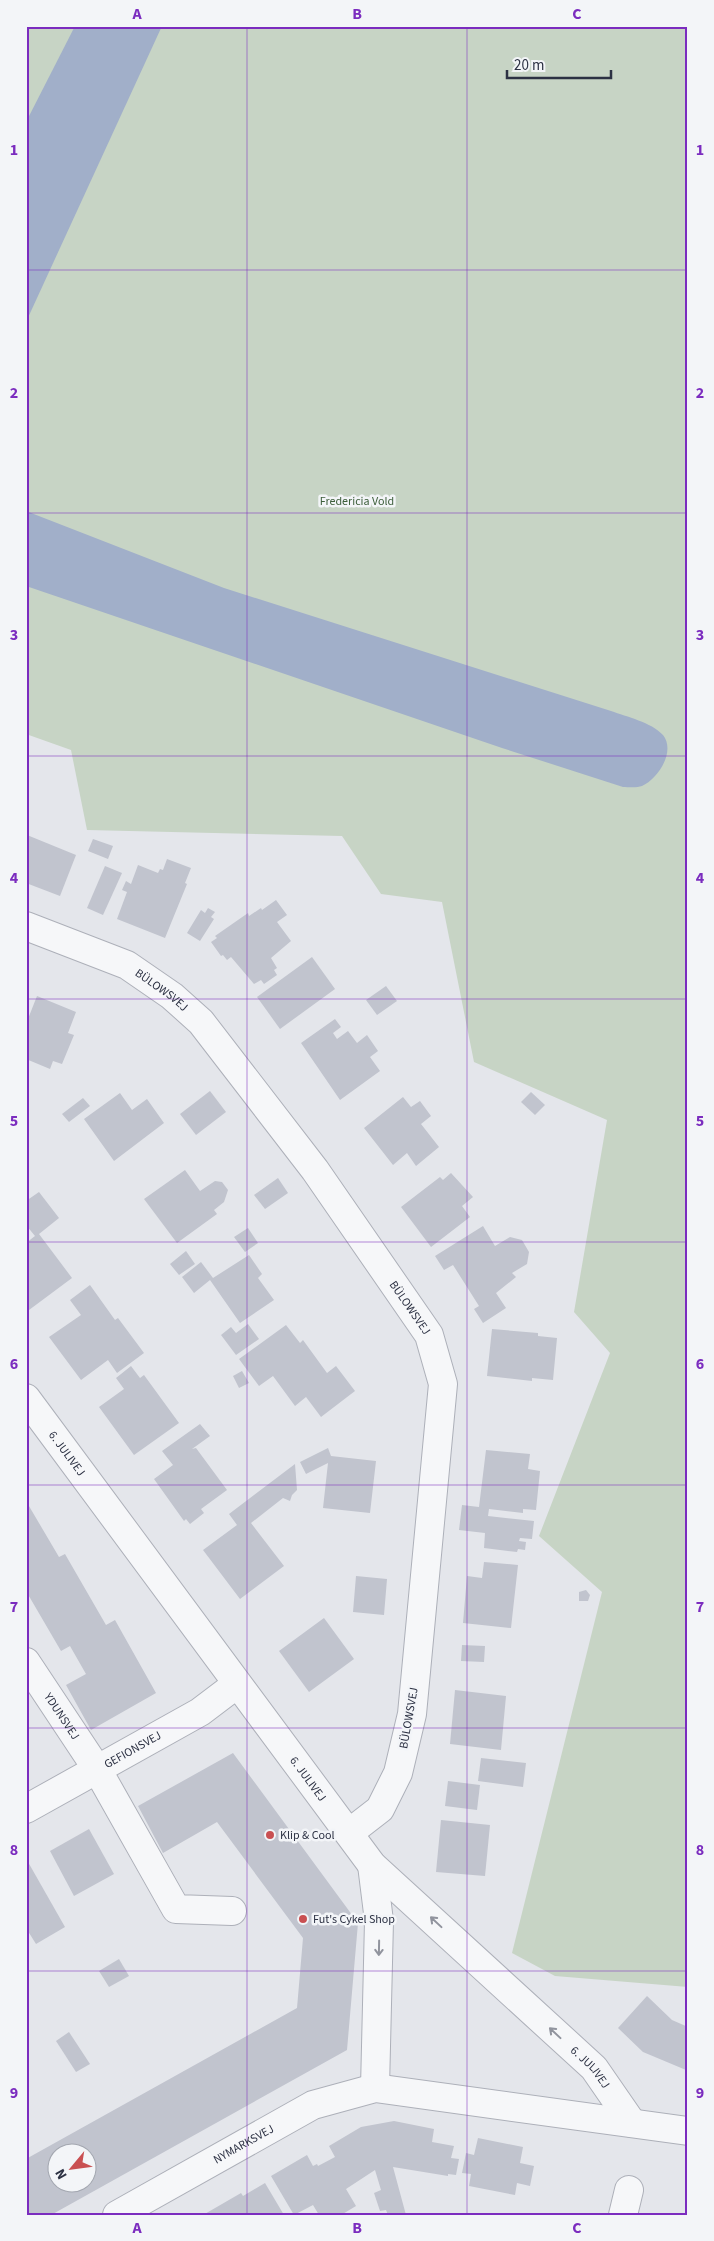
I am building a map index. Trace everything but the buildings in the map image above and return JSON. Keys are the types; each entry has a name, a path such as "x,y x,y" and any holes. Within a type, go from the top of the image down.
{"street":[{"name":"BÜLOWSVEJ","path":"26,926 127,965 172,996 201,1022 315,1170 429,1335 442,1384 412,1714 398,1774 380,1809 349,1833"},
{"name":"6. JULIVEJ","path":"26,1398 372,1865 594,2068 632,2123"},
{"name":"YDUNSVEJ","path":"26,1662 97,1770 176,1909 232,1911"},
{"name":"GEFIONSVEJ","path":"26,1809 200,1712 237,1684"},
{"path":"372,1865 379,1921 376,2088 688,2131"},
{"name":"NYMARKSVEJ","path":"118,2215 313,2105 376,2088"}],"green space":[{"name":"Fredericia Vold","path":"26,26 688,26 688,1987 555,1976 512,1953 602,1592 539,1536 610,1353 574,1312 607,1120 474,1062 442,902 381,894 342,836 87,830 71,750 26,734"}],"water":[{"path":"75,26 162,26 26,322 26,122"},
{"path":"26,511 224,588 638,720 658,730 663,735 667,749 663,764 654,777 642,786 623,787 502,748 26,586"}],"place":[{"name":"Klip & Cool","path":"270,1835"},
{"name":"Fut's Cykel Shop","path":"303,1919"}]}
